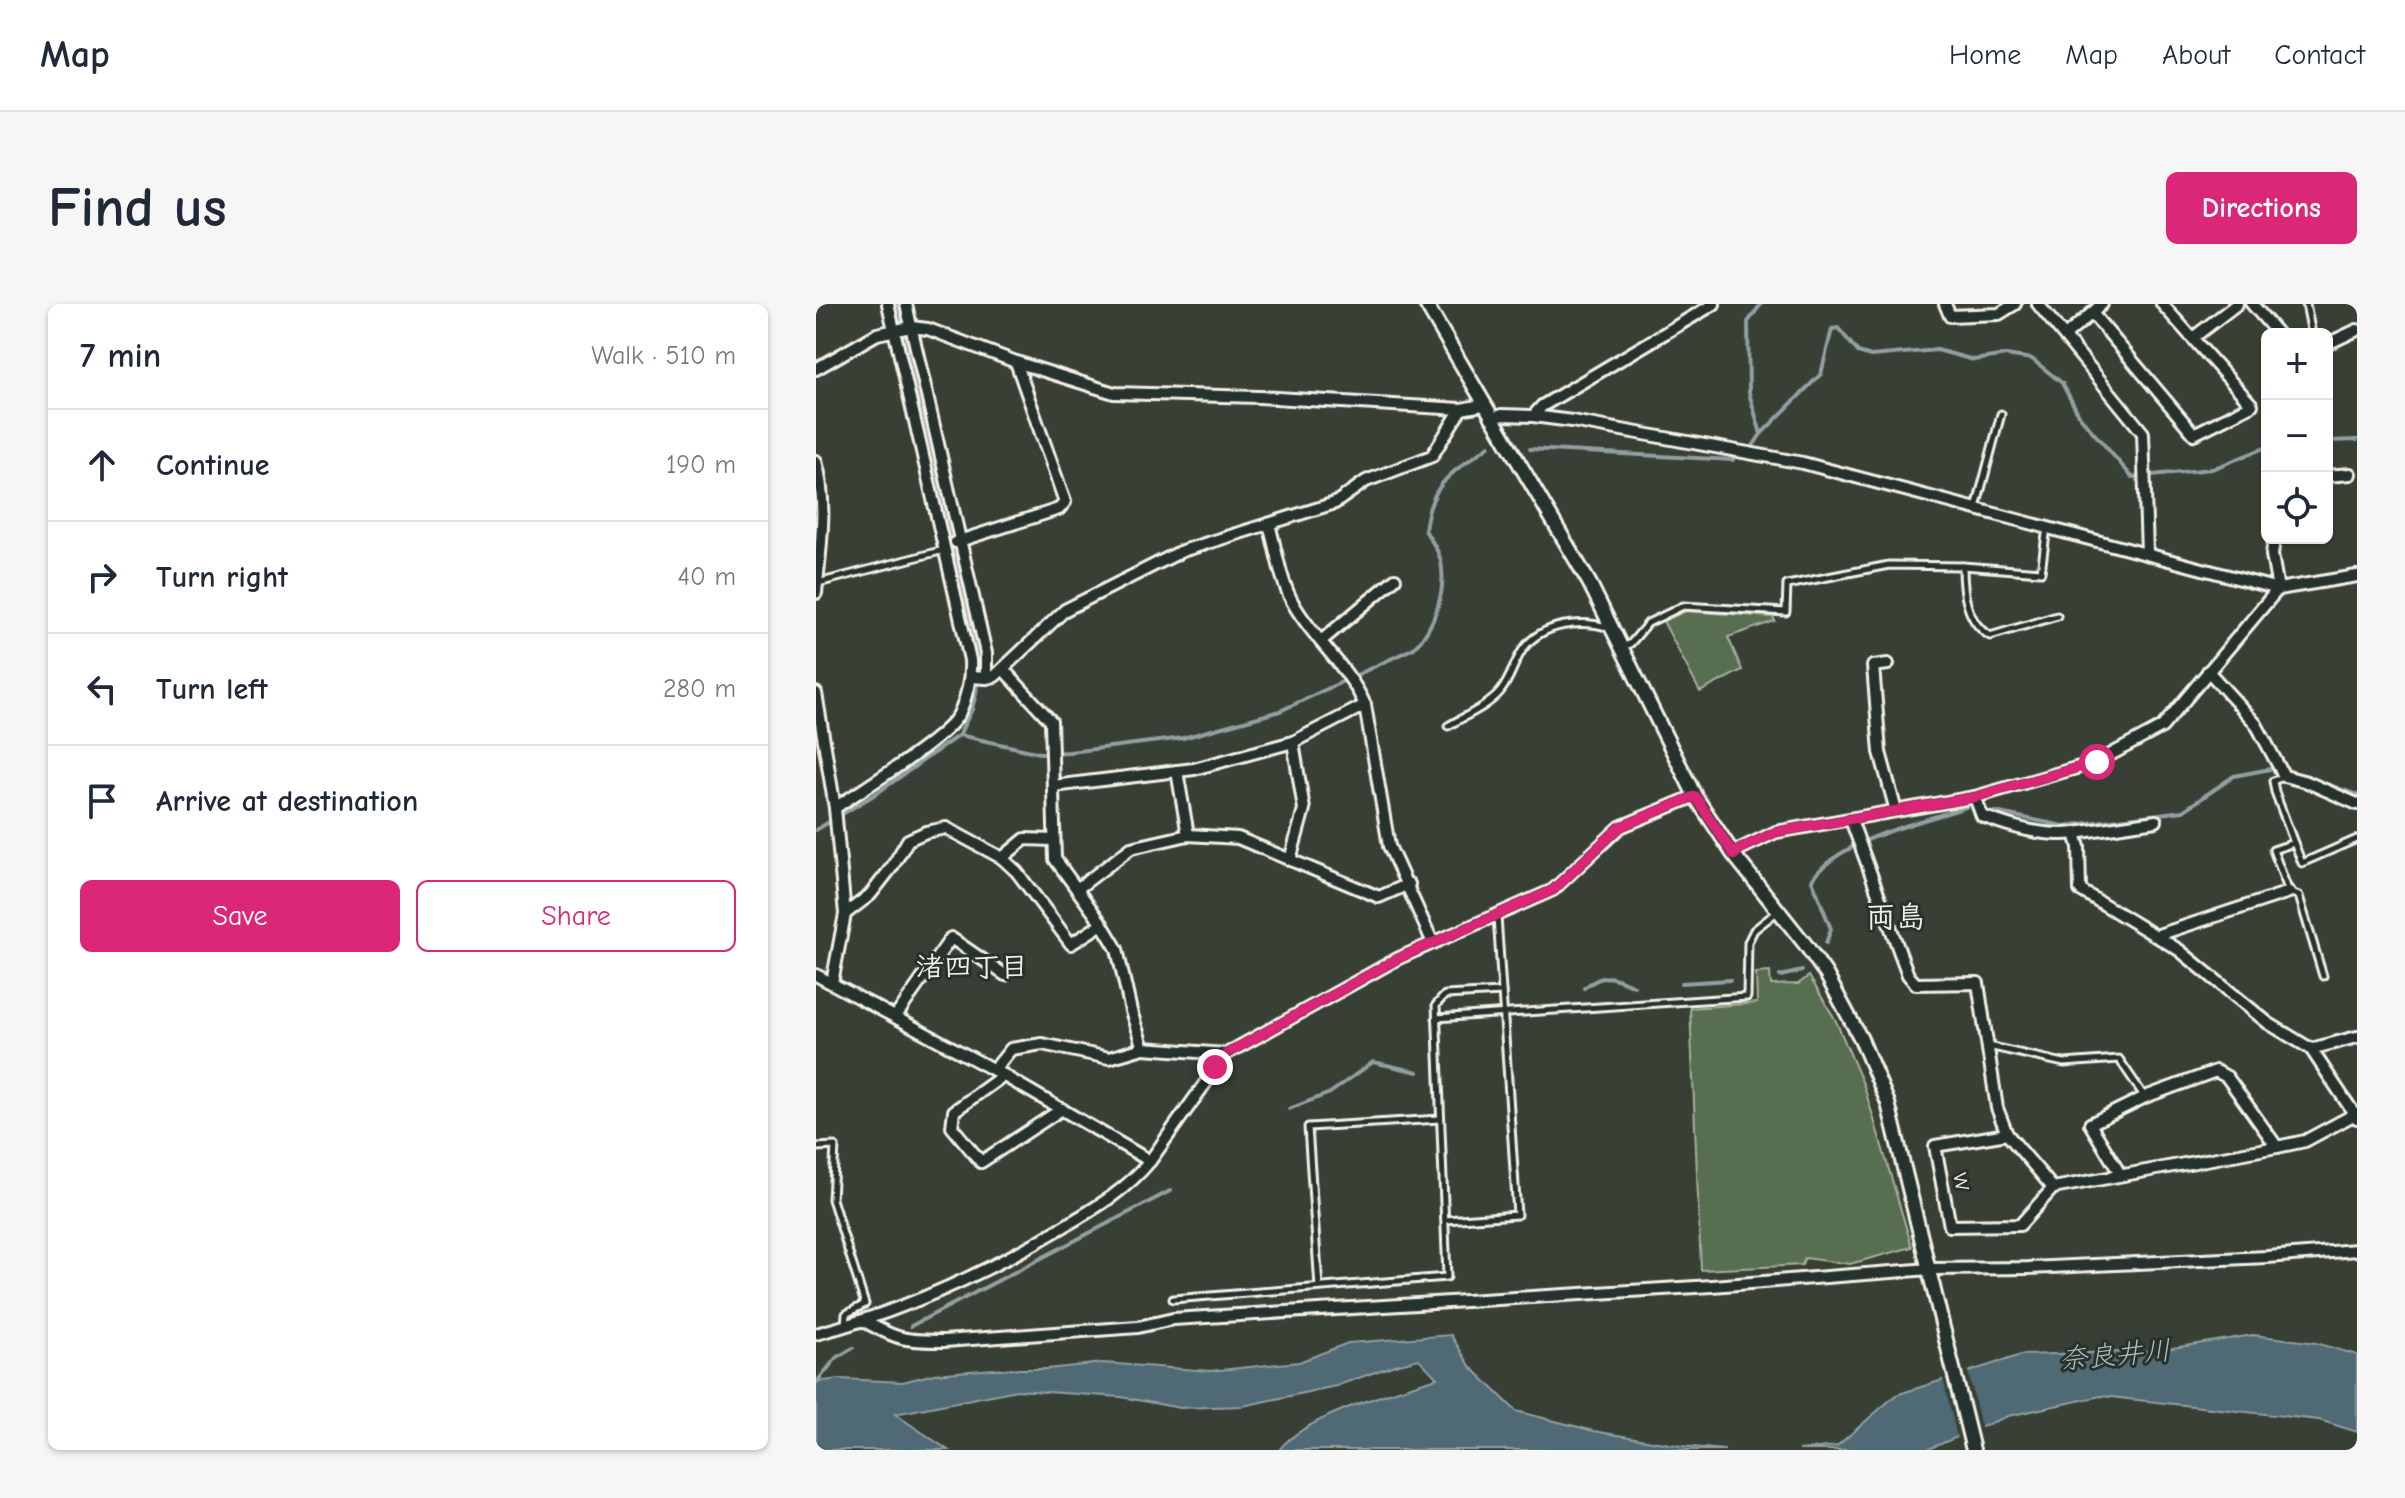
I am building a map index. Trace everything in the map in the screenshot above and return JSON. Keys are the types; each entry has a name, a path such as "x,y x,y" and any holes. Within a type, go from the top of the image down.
{"street":[{"path":"888,304 902,328 950,544 970,660 978,678"},
{"path":"835,808 942,734 958,715 978,678 986,653 950,544 902,328 906,304"},
{"path":"1426,304 1561,533 1695,796 1734,855 1826,974 1876,1071 1888,1103 1973,1450"},
{"path":"1533,416 1542,406 1714,304"},
{"path":"1945,304 1950,316 1999,314 2015,304"},
{"path":"2038,304 2143,433 2147,553"},
{"path":"2065,336 2102,304"},
{"path":"2092,313 2194,434 2252,405 2162,304"},
{"path":"2194,337 2237,304"},
{"path":"2252,304 2273,328"},
{"path":"816,369 877,334 902,328 928,329 1016,362 1114,393 1259,397 1461,409 1483,405"},
{"path":"2333,341 2357,330"},
{"path":"950,544 1059,509 1065,502 1016,362"},
{"path":"978,678 1003,669 1065,610 1182,551 1335,503 1366,481 1432,456 1461,409"},
{"path":"1491,418 1502,415 1533,416 1803,463 2278,589 2357,576"},
{"path":"816,461 822,482 823,505 816,593"},
{"path":"2333,475 2350,474"},
{"path":"1269,524 1291,599 1356,684 1365,705 1389,846 1409,884 1433,943"},
{"path":"2273,544 2272,555 2278,589"},
{"path":"1321,641 1395,579"},
{"path":"1734,855 1776,832 1975,797 2097,762 2162,727 2278,589"},
{"path":"1888,664 1873,666 1880,752 1896,811"},
{"path":"1003,669 1051,721 1055,859 1117,949 1143,1048"},
{"path":"2208,671 2256,724 2284,776 2307,782 2357,804"},
{"path":"816,693 835,808 845,914 832,983"},
{"path":"1053,786 1177,771 1293,742 1365,705"},
{"path":"1290,860 1304,809 1293,742"},
{"path":"1177,771 1188,835"},
{"path":"816,1334 864,1321 970,1277 1044,1239 1111,1198 1150,1161 1226,1054 1399,958 1553,890 1620,827 1695,796"},
{"path":"1975,797 1982,816 2058,835 2156,821"},
{"path":"1851,820 1908,975 1916,984 1978,983 1997,1108 2007,1134 2053,1188 2305,1141 2356,1115 2311,1049 2268,1023 2179,950 2080,890 2079,847 2075,833"},
{"path":"845,914 870,895 908,840 946,828 1002,858 1017,872 1071,944 1102,924"},
{"path":"1077,889 1131,848 1188,835 1238,838 1379,897 1409,884"},
{"path":"1002,858 1025,839 1054,840"},
{"path":"2155,936 2289,892"},
{"path":"896,1016 951,938 1005,975"},
{"path":"816,975 999,1072 1150,1161"},
{"path":"2311,1049 2357,1037"},
{"path":"1062,1109 981,1162 952,1127 954,1111 999,1072 1011,1049 1042,1044 1109,1058 1143,1048 1226,1054"},
{"path":"2120,1174 2090,1124 2145,1097 2216,1071 2227,1077 2277,1147"},
{"name":"ｗ","path":"2007,1134 1935,1146 1950,1226 2020,1225 2053,1188"},
{"path":"864,1321 893,1338 944,1341 1138,1327 1173,1319 2357,1250"}],"lane":[{"path":"2306,304 2311,328"},
{"path":"1976,509 2001,414"},
{"path":"1621,648 1631,643 1648,623 1683,606 1786,612 1787,585 1889,565 1963,566 2041,572 2047,526"},
{"path":"817,583 950,544"},
{"path":"1963,566 1963,593 1978,629 1990,636 2057,616"},
{"path":"1448,726 1493,699 1503,689 1523,649 1538,634 1554,626 1600,625 1612,629"},
{"path":"2284,776 2273,781 2275,792 2302,863 2357,839"},
{"path":"2294,843 2273,850 2289,892 2299,896 2323,976"},
{"path":"1436,1018 1747,997 1748,942 1754,930 1779,911"},
{"path":"1445,1220 1517,1215 1497,915"},
{"path":"1173,1299 1447,1277 1436,1005 1445,995 1502,992"},
{"path":"1987,1046 2064,1063 2119,1059 2145,1097"},
{"path":"1319,1287 1308,1127 1440,1119"},
{"path":"816,1147 835,1146 832,1199 865,1304 846,1314 845,1326"}],"green space":[{"path":"1686,611 1773,617 1775,621 1728,637 1742,670 1700,692 1663,621"},
{"path":"1770,972 1771,985 1798,984 1809,976 1835,1019 1864,1086 1912,1247 1850,1264 1805,1258 1802,1265 1701,1270 1690,1008 1757,1003 1756,973"}],"water":[{"path":"1451,1335 1470,1366 1516,1411 1594,1431 1725,1450 1279,1450 1308,1426 1329,1416 1437,1378 1419,1359 1336,1386 1243,1406 1180,1408 1121,1397 1017,1390 895,1414 948,1450 816,1450 816,1382 840,1379 903,1382 934,1374 1103,1363 1210,1371 1299,1362 1348,1343"},
{"name":"奈良井川","path":"2253,1335 2316,1343 2357,1355 2357,1432 2319,1420 2101,1396 2008,1416 1926,1450 1799,1450 1837,1446 1896,1395 2021,1355 2154,1351"}],"pier":[{"path":"1967,1367 1982,1431 1958,1441 1942,1375"}],"waterway":[{"path":"816,830 877,793 959,735 976,693 979,657 896,304"},
{"path":"1761,304 1748,322 1749,393 1761,434"},
{"path":"1753,446 1761,434 1821,374 1832,329 1838,328 1858,352 1871,356 1937,350 1974,360 2006,355 2032,359 2062,383 2080,417 2132,477 2212,469 2261,449"},
{"path":"2333,441 2357,440"},
{"path":"959,735 1040,753 1183,738 1280,711 1414,648 1428,630 1441,594 1440,558 1425,530 1432,500 1445,480 1489,446"},
{"path":"1530,449 1733,460"},
{"path":"1995,812 2064,826 2183,811 2234,776 2270,769"},
{"path":"2293,772 2357,795"},
{"path":"1826,943 1831,929 1812,880 1824,866 1860,843 1966,807"},
{"path":"1780,976 1802,971"},
{"path":"1584,988 1608,977 1634,986"},
{"path":"1681,983 1730,980"},
{"path":"1289,1109 1330,1093 1373,1062 1418,1072"},
{"path":"911,1326 1170,1191"},
{"path":"816,1383 836,1358 853,1348"}],"district":[{"name":"両島","path":"1896,917"},
{"name":"渚四丁目","path":"972,966"}],"route":[{"path":"1215,1067 1226,1054 1399,958 1553,890 1620,827 1695,796 1734,855 1776,832 1975,797 2097,762"}]}
